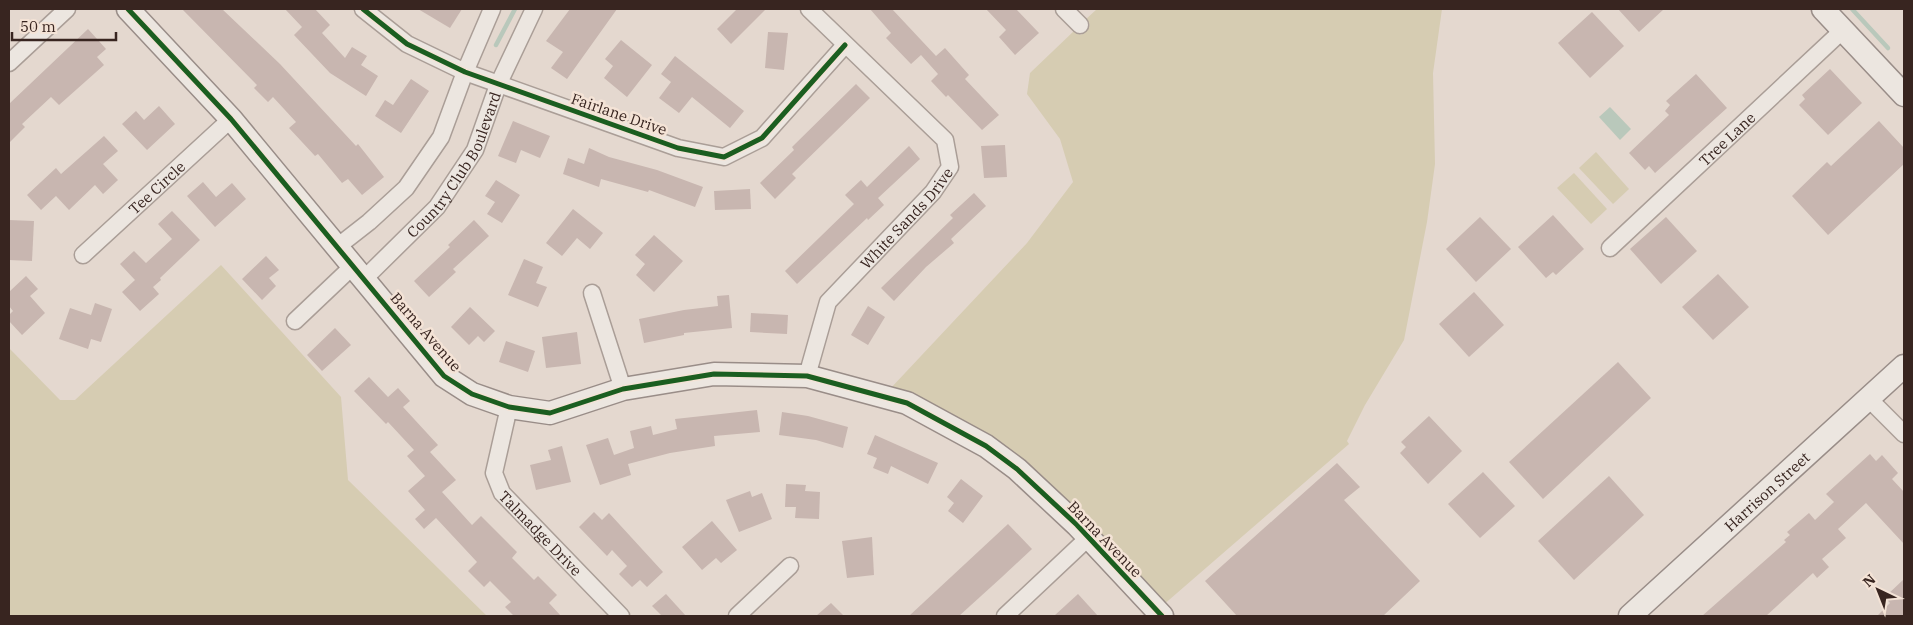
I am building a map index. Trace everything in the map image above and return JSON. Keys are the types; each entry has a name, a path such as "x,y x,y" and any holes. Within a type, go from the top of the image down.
{"street":[{"path":"9,63 67,9"},
{"name":"Barna Avenue","path":"128,9 231,119 444,376 472,394 509,407 550,412 623,388 714,374 808,376 907,403 986,446 1017,470 1088,538 1162,616"},
{"name":"Fairlane Drive","path":"363,9 407,44 465,72 678,148 724,157 762,138 845,45"},
{"name":"Country Club Boulevard","path":"337,246 369,222 406,188 441,137 465,72 492,9"},
{"name":"Country Club Boulevard","path":"295,321 359,272 437,206 475,150 498,85 534,9"},
{"name":"White Sands Drive","path":"808,376 828,302 933,192 950,167 945,140 810,9"},
{"path":"1064,9 1080,25"},
{"path":"1823,9 1904,95"},
{"name":"Tree Lane","path":"1610,248 1843,30"},
{"name":"Tee Circle","path":"83,255 231,119"},
{"path":"592,293 623,388"},
{"name":"Harrison Street","path":"1630,616 1904,366"},
{"path":"1870,399 1904,434"},
{"name":"Talmadge Drive","path":"509,407 494,473 502,493 621,616"},
{"path":"1005,616 1088,538"},
{"path":"737,616 790,566"}],"shaded area":[{"path":"1097,9 1442,9 1433,73 1435,164 1427,222 1404,340 1365,405 1347,441 1349,444 1162,606 1094,534 890,389 1027,243 1073,182 1060,139 1027,94 1030,73 1075,30 1081,35 1090,25 1085,20"},
{"path":"1610,107 1631,129 1620,140 1599,117"},
{"path":"1596,152 1629,189 1613,204 1579,168"},
{"path":"1574,173 1607,209 1591,224 1557,188"},
{"path":"221,265 341,397 348,480 487,616 9,616 9,348 60,400 75,400"}],"building":[{"path":"182,9 222,9 280,64 356,146 358,144 384,177 362,195 348,179 342,183 318,154 315,156 289,128 296,122 273,97 268,102 254,88 257,85"},
{"path":"285,9 315,9 330,25 322,33 345,58 352,47 367,56 361,65 378,76 366,96 330,73 294,35 302,27"},
{"path":"418,9 462,9 450,28"},
{"path":"570,9 617,9 567,79 551,68 563,52 546,41"},
{"path":"737,9 766,9 731,44 717,29"},
{"path":"870,9 892,9 936,56 945,48 969,75 965,79 999,115 982,130 948,95 946,97 931,81 938,74 921,55 911,64 886,38 891,33"},
{"path":"986,9 1016,9 1039,33 1015,55 999,37 1006,30"},
{"path":"1618,9 1664,9 1639,32"},
{"path":"1592,12 1624,46 1590,78 1558,43"},
{"path":"88,29 106,49 97,57 104,65 59,105 51,97 22,124 25,127 9,143 9,104"},
{"path":"768,32 788,33 784,70 765,68"},
{"path":"621,40 652,65 627,97 604,78 613,66 605,59"},
{"path":"675,56 744,111 730,128 692,97 679,113 659,98 671,82 661,74"},
{"path":"1830,69 1862,103 1828,135 1799,105 1805,99 1802,95"},
{"path":"1696,74 1727,108 1655,173 1649,166 1645,170 1629,153 1669,115 1665,111 1670,105 1666,101"},
{"path":"411,79 429,91 401,133 375,116 385,100 393,105"},
{"path":"856,84 870,98 792,174 796,178 775,199 760,183 794,150 792,147"},
{"path":"159,106 175,124 147,150 122,124 136,111 144,120"},
{"path":"513,121 550,136 540,158 521,150 516,163 498,156"},
{"path":"1879,121 1904,148 1904,164 1828,235 1792,196 1827,162 1831,166"},
{"path":"104,136 118,151 103,164 118,180 103,194 95,185 69,210 56,196 41,210 27,195 56,168 61,174"},
{"path":"1005,145 1007,177 984,178 981,146"},
{"path":"909,146 920,159 878,198 884,205 868,220 867,218 797,284 785,271 854,204 845,195 861,180 867,187"},
{"path":"589,148 609,157 657,170 703,187 695,207 649,190 648,192 601,179 599,187 563,174 568,158 584,164"},
{"path":"496,180 520,195 502,223 487,214 495,202 485,196"},
{"path":"203,182 216,197 232,183 246,199 215,227 187,196"},
{"path":"750,189 751,209 715,210 714,191"},
{"path":"974,193 986,206 951,239 954,243 926,267 894,301 881,288 953,218 950,215"},
{"path":"573,209 603,233 590,249 577,238 562,256 546,243"},
{"path":"172,211 200,240 160,278 161,280 153,287 159,294 140,311 122,292 135,280 120,264 134,251 146,263 172,239 158,224"},
{"path":"1553,215 1584,249 1556,275 1553,272 1546,278 1518,247"},
{"path":"1480,217 1511,249 1476,282 1446,249"},
{"path":"1666,217 1697,251 1661,284 1630,249"},
{"path":"9,220 34,221 32,261 9,260"},
{"path":"474,220 489,236 453,269 456,272 429,297 414,281 450,247 448,245"},
{"path":"654,235 683,261 654,292 636,275 645,264 635,255"},
{"path":"266,256 279,270 269,278 276,286 262,300 242,279"},
{"path":"524,259 543,267 536,283 547,287 538,307 508,295"},
{"path":"1718,274 1749,307 1713,340 1682,307"},
{"path":"26,276 38,289 30,296 45,313 22,335 9,321 9,315 13,311 9,306 9,292"},
{"path":"1474,292 1504,325 1469,357 1439,324"},
{"path":"729,295 732,328 684,333 684,335 644,343 639,319 684,310 718,306 717,296"},
{"path":"95,303 112,309 101,342 91,339 88,349 59,339 70,308 91,315"},
{"path":"868,306 885,317 868,345 851,335"},
{"path":"470,307 495,331 484,342 478,336 469,345 451,327"},
{"path":"751,313 788,315 787,334 750,332"},
{"path":"335,328 351,345 322,371 307,355"},
{"path":"577,332 581,364 546,368 542,337"},
{"path":"506,341 535,351 528,372 499,362"},
{"path":"1618,362 1651,398 1543,499 1509,462"},
{"path":"369,377 388,397 398,388 410,401 403,407 438,445 430,452 456,480 442,492 472,525 481,516 517,552 512,558 534,580 538,576 557,595 549,603 561,616 514,616 505,607 511,602 490,581 484,587 468,571 477,562 436,518 424,529 415,519 425,510 408,491 425,476 407,456 414,450 388,422 386,424 354,391"},
{"path":"757,410 760,432 714,436 715,446 670,453 628,464 631,475 600,485 586,445 608,438 614,455 634,448 630,431 651,426 653,435 677,429 675,419"},
{"path":"782,412 808,416 848,427 843,448 816,440 779,435"},
{"path":"1429,416 1462,451 1428,484 1400,453 1406,447 1401,442"},
{"path":"875,435 938,463 928,484 891,466 888,474 873,468 877,458 867,454"},
{"path":"562,446 571,482 536,490 530,465 551,460 548,450"},
{"path":"1870,454 1876,461 1882,455 1898,473 1892,479 1904,492 1904,544 1866,503 1838,529 1846,538 1822,559 1829,567 1817,578 1813,573 1766,616 1702,616 1786,542 1784,540 1790,535 1787,532 1809,513 1815,520 1834,502 1826,494"},
{"path":"1337,463 1360,487 1344,500 1420,581 1383,616 1237,616 1205,581"},
{"path":"1483,472 1515,506 1480,538 1448,504"},
{"path":"1609,476 1644,515 1574,580 1538,541"},
{"path":"961,479 983,496 963,523 948,511 954,503 947,497"},
{"path":"786,484 806,485 805,491 820,492 819,519 795,518 796,507 785,507"},
{"path":"750,491 752,497 762,493 772,519 739,532 726,500"},
{"path":"594,512 602,520 609,513 663,572 647,587 640,580 632,587 619,574 627,566 612,550 607,556 579,527"},
{"path":"712,521 737,550 721,563 716,558 702,570 682,547"},
{"path":"1008,524 1032,549 1002,577 959,616 909,616"},
{"path":"872,537 874,575 847,578 842,541"},
{"path":"1904,579 1904,616 1877,616 1890,603 1885,597"},
{"path":"666,594 686,616 662,616 652,606"},
{"path":"1078,594 1098,616 1054,616"},
{"path":"831,603 844,616 816,616"}],"waterway":[{"path":"496,45 515,9"},
{"path":"1852,9 1888,48"}],"cycle path":[{"path":"128,9 231,119 444,376 472,394 509,407 550,413 623,389 714,374 807,376 907,403 986,446 1017,469 1077,525 1162,616"},
{"path":"363,9 407,44 465,72 678,148 724,157 762,138 845,45"}]}
